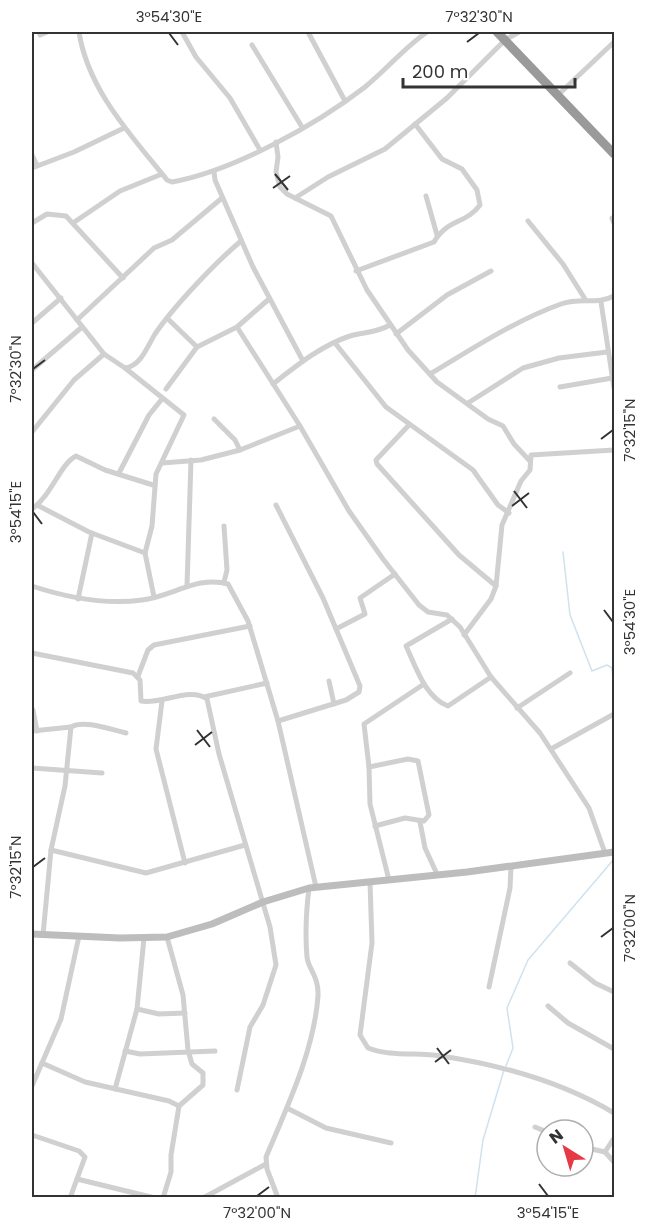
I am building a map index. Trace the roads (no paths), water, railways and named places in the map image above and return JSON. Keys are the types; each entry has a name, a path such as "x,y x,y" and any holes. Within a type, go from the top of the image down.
{"highway":[{"path":"497,32 615,154"}],"main road":[{"path":"32,934 166,937 212,924 263,902 312,888 615,852"}],"street":[{"path":"40,35 47,32"},
{"path":"79,32 84,59 124,128 162,174 172,182 214,172 302,127 345,101 427,32"},
{"path":"182,32 196,57 231,98 260,150"},
{"path":"308,32 345,101"},
{"path":"295,198 328,177 376,154 447,98 505,40 519,32"},
{"path":"558,95 615,42"},
{"path":"252,45 302,127"},
{"path":"357,271 434,243 437,235 444,228 477,210 480,201 462,169 442,159 415,124"},
{"path":"32,155 34,166 74,152 124,128"},
{"path":"276,142 276,178 287,194 331,216 357,271 396,334 430,374 488,419 503,426 514,444 529,460"},
{"path":"214,172 213,175 222,198 242,241 303,361"},
{"path":"73,223 120,191 162,174"},
{"path":"426,196 437,235"},
{"path":"77,320 154,248 172,240 222,198"},
{"path":"32,223 39,217 54,213 66,216 123,278"},
{"path":"528,221 563,264 585,299"},
{"path":"125,368 132,368 140,360 168,319 221,258 242,241"},
{"path":"32,263 104,354 184,415 163,455 162,464 153,485 152,526 145,553 154,597"},
{"path":"396,334 447,295 491,271"},
{"path":"430,374 509,327 561,304 585,299 601,302 615,296"},
{"path":"32,323 61,298"},
{"path":"166,389 197,347 237,327 270,299"},
{"path":"601,302 607,352 615,387"},
{"path":"168,319 197,347"},
{"path":"273,384 303,361 335,343 351,335 367,334 390,325"},
{"path":"32,370 82,327"},
{"path":"237,327 300,426 349,511 395,574 428,612 443,614 452,619 491,677 551,749 589,808 605,853"},
{"path":"335,343 375,394 409,425 473,471 498,505 509,513"},
{"path":"468,403 523,368 560,358 607,352"},
{"path":"32,432 74,380 104,354"},
{"path":"560,387 612,378"},
{"path":"119,473 149,415 162,399"},
{"path":"214,419 236,441 240,450"},
{"path":"409,425 376,460 377,464 459,555 496,586"},
{"path":"162,464 240,450 300,426"},
{"path":"464,635 491,599 496,586 502,525 521,481 530,470 531,455 615,450"},
{"path":"145,553 92,533 34,507 44,499 68,463 76,456 105,470 153,485"},
{"path":"187,586 191,460"},
{"path":"276,505 336,629 360,686 354,696 278,721"},
{"path":"224,526 227,570 224,582"},
{"path":"78,599 92,533"},
{"path":"336,629 365,614 360,598 395,574"},
{"path":"32,586 78,599 100,602 144,600 187,586 224,582 228,584 250,626 278,721 312,888 304,925 307,958 315,975 318,997 299,1081 266,1164 278,1197"},
{"path":"452,619 406,646 424,684 438,701 448,706 491,677"},
{"path":"250,626 154,645 148,650 138,676 141,701 162,701 184,695 204,697 267,683"},
{"path":"32,653 122,670 138,676"},
{"path":"517,708 570,674"},
{"path":"328,681 334,704"},
{"path":"388,880 369,804 369,767 364,724 424,684"},
{"path":"204,697 209,705 219,754 263,902 276,965 263,1005 250,1027 237,1090"},
{"path":"162,701 156,749 184,863"},
{"path":"33,710 34,731 71,727 75,724 126,733"},
{"path":"551,749 615,714"},
{"path":"43,935 51,850 66,769 71,727"},
{"path":"369,767 408,759 418,761 429,815 420,822"},
{"path":"32,768 102,773"},
{"path":"375,826 405,818 420,822"},
{"path":"420,822 425,849 437,874"},
{"path":"51,850 146,873 245,845"},
{"path":"489,987 510,888 510,866"},
{"path":"370,882 372,944 360,1035 364,1044 377,1051 442,1056 510,1071 578,1092 615,1113"},
{"path":"32,1086 61,1019 79,936"},
{"path":"163,1197 171,1172 171,1155 179,1106 202,1084 203,1073 192,1064 188,1050 185,1013 166,937"},
{"path":"115,1089 137,1010 144,938"},
{"path":"570,963 595,983 615,992"},
{"path":"548,1006 568,1023 615,1049"},
{"path":"137,1010 159,1014 185,1013"},
{"path":"125,1051 140,1054 188,1050 215,1051"},
{"path":"42,1063 85,1082 169,1101 179,1106"},
{"path":"287,1108 326,1128 391,1143"},
{"path":"32,1135 81,1152 85,1157 70,1197"},
{"path":"605,1152 615,1138"},
{"path":"595,1149 605,1152 615,1162"},
{"path":"203,1197 266,1164"},
{"path":"77,1179 155,1197"}],"waterway":[{"path":"563,552 570,615 592,671 607,665 612,668 614,687"},
{"path":"506,1066 513,1048 507,1008 528,960 614,859"},
{"path":"475,1198 483,1140 504,1070"}]}
